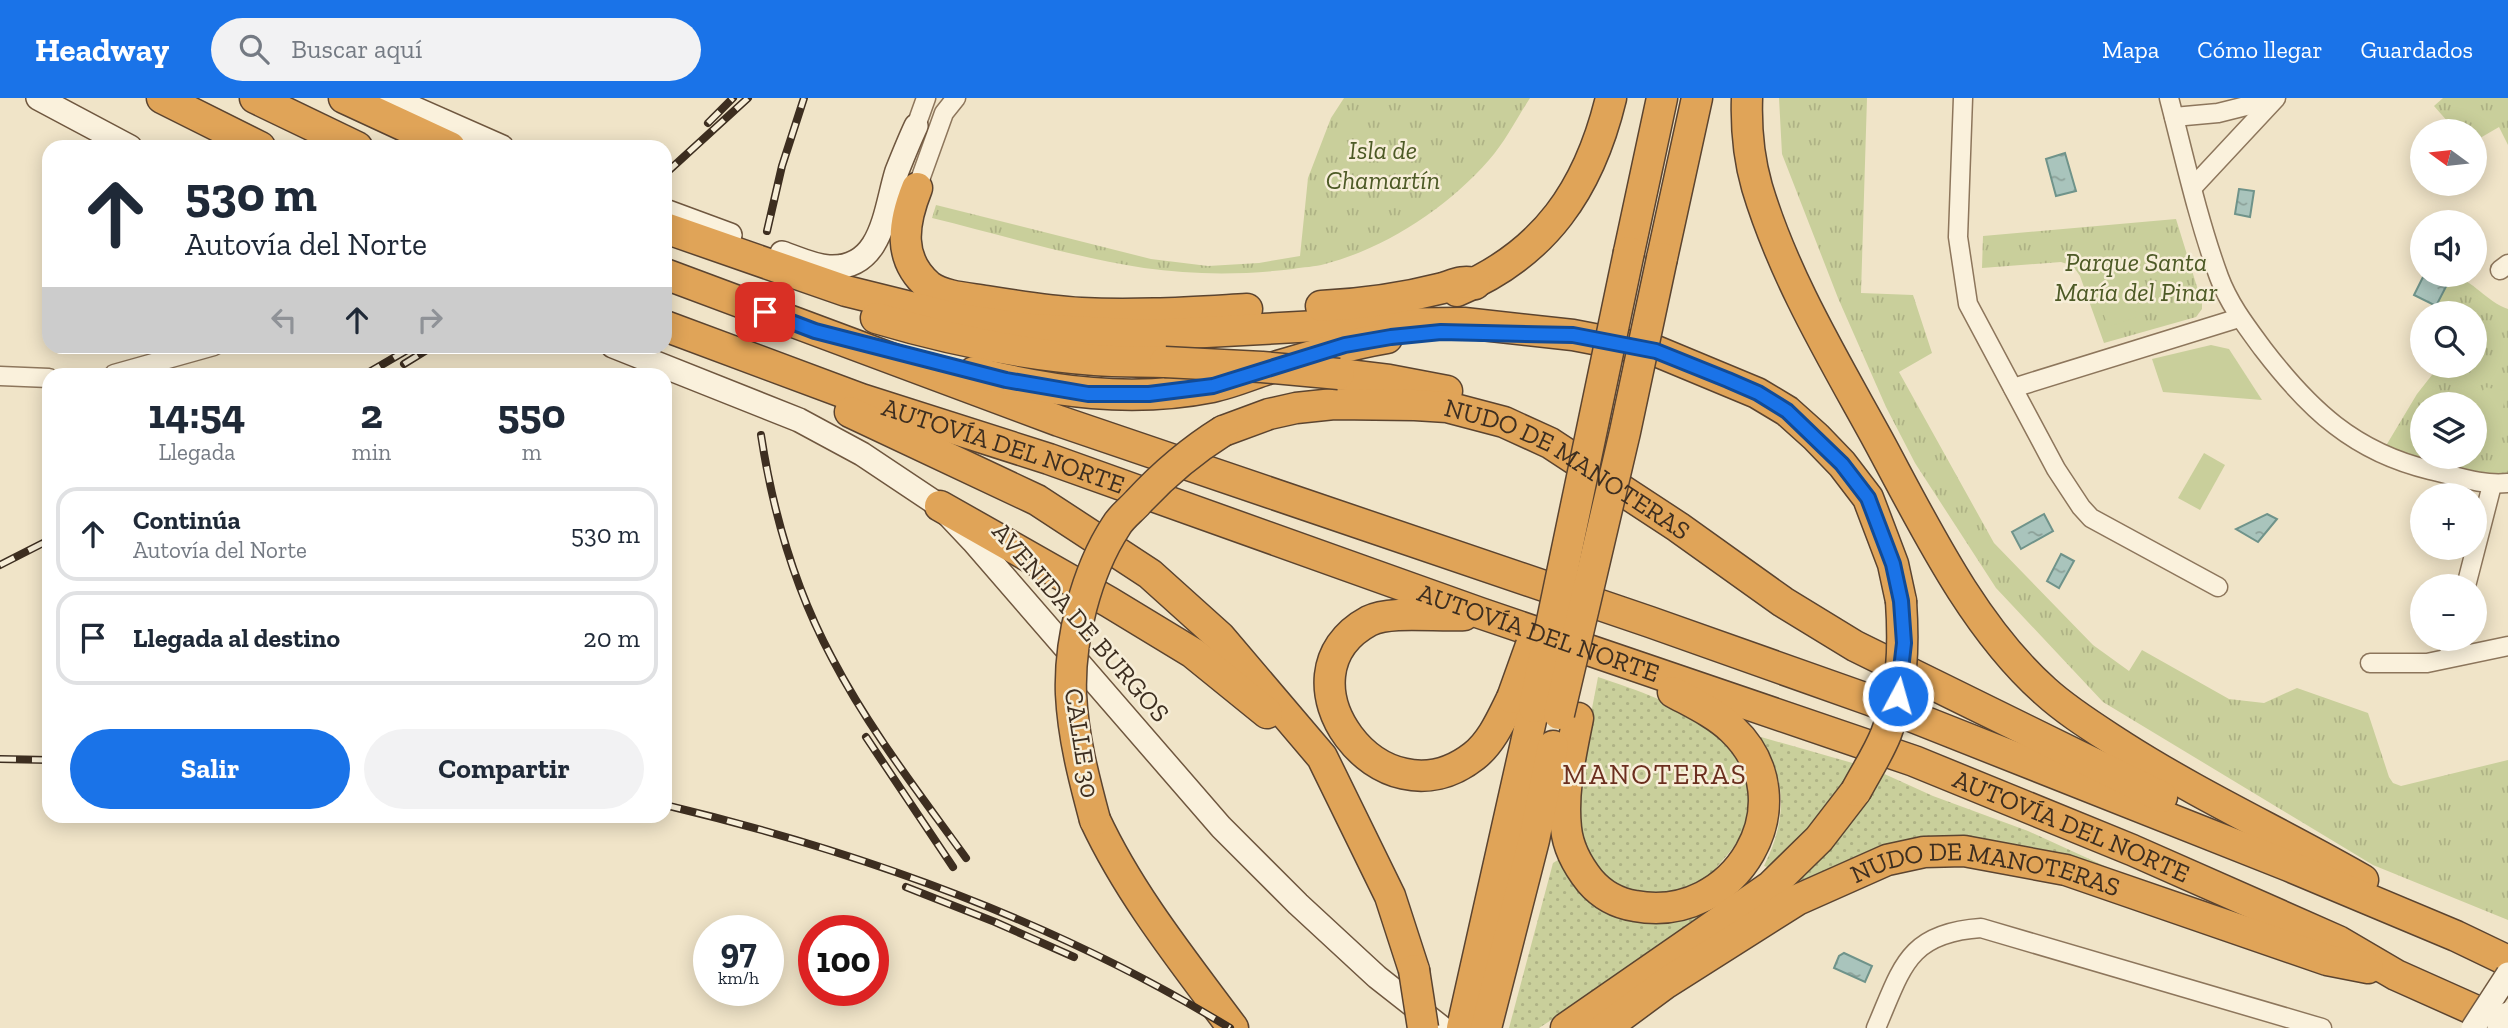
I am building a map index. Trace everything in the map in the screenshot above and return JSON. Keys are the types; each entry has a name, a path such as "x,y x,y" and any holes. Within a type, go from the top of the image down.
{"highway":[{"path":"162,98 246,140"},
{"path":"255,98 342,140"},
{"path":"344,98 436,140"},
{"path":"1249,329 1417,304 1475,284 1508,264 1554,222 1577,190 1604,130 1611,98"},
{"path":"1463,1025 1534,839 1546,709 1542,607 1612,292 1629,252 1662,98"},
{"path":"1609,656 1730,727 1754,758 1761,775 1764,800 1759,833 1741,867 1719,888 1683,905 1647,909 1625,904 1607,897 1596,888 1577,864 1566,830 1565,793 1546,709 1625,432 1697,98"},
{"path":"1747,98 1750,150 1757,185 1773,234 1793,281 1899,479 1960,585 2013,657 2044,691 2088,724 2166,774 2228,809 2315,852 2456,936"},
{"path":"917,188 905,223 905,246 911,264 932,288 947,294 986,301 1079,313 1155,313 1352,304 1440,289 1469,281 1475,284"},
{"path":"672,229 819,284 959,319 1031,329 1111,335 1354,324 1464,323 1573,335 1656,351 1758,393 1787,411 1842,464 1868,498 1893,564 1901,601 1904,643 1898,696 1886,735 1856,791 1819,839 1771,886 1567,1028"},
{"path":"672,230 773,285 938,337 1052,356 1262,367 1389,380 1452,392 1487,404 1504,422"},
{"name":"AUTOVÍA DEL NORTE","path":"672,277 1059,421 1870,700 2289,866"},
{"name":"AUTOVÍA DEL NORTE","path":"672,329 861,399 1049,459 1480,614 1914,761 2132,850 2338,941 2396,975"},
{"path":"815,331 1006,380 1052,389 1118,395 1213,386 1345,345 1391,337 1441,332 1573,335"},
{"path":"775,368 797,388 1037,500 1150,574 1220,637 1322,757 1390,896 1413,970 1423,1028"},
{"name":"NUDO DE MANOTERAS","path":"1223,431 1269,414 1334,404 1447,407 1504,422 1550,443 1678,527 1783,602 1855,646 2144,787 2289,866"},
{"name":"CALLE 30","path":"1223,431 1184,457 1116,524 1098,559 1083,604 1075,636 1071,696 1080,761 1095,820 1113,858 1233,1028"},
{"path":"940,506 1193,653 1263,709 1346,807"},
{"path":"1480,614 1439,617 1405,614 1371,620 1344,639 1331,668 1330,695 1338,720 1354,745 1377,764 1413,776 1442,773 1474,756 1495,732 1546,709"},
{"name":"NUDO DE MANOTERAS","path":"1605,1028 1666,983 1797,900 1887,860 1924,852 1964,851 2066,870 2327,960 2396,975"},
{"path":"2289,866 2456,936 2508,961"},
{"path":"2396,975 2508,1025"}],"street":[{"path":"38,98 117,140"},
{"path":"391,98 486,140"},
{"path":"672,229 830,267 849,264 863,258 873,247 885,217 897,172 926,98"},
{"path":"917,188 944,113 957,98"},
{"path":"1963,98 1958,237 1968,304 2056,469 2081,507 2091,518 2218,587"},
{"path":"2169,98 2219,277 2239,318 2298,393 2332,424 2381,454 2405,464 2500,484 2470,574"},
{"path":"2174,117 2218,113 2275,99"},
{"path":"2193,187 2275,99"},
{"path":"2013,388 2239,318"},
{"path":"135,368 185,354"},
{"name":"AVENIDA DE BURGOS","path":"633,354 668,368"},
{"name":"AVENIDA DE BURGOS","path":"672,369 799,420 862,454 940,506 974,541 1221,827 1298,904 1377,977 1463,1025"},
{"path":"0,376 42,379"},
{"path":"2370,663 2427,663 2508,646"},
{"path":"2448,658 2450,651"},
{"path":"1875,1028 1896,981 1914,951 1932,938 1955,930 1981,928 2322,1028"},
{"path":"2473,1028 2508,974"},
{"path":"2499,1028 2508,1014"}],"green space":[{"name":"Isla de Chamartín","path":"1344,98 1530,98 1495,153 1472,178 1435,210 1393,237 1348,257 1321,265 1237,273 1144,268 1091,258 932,218 936,205 1151,259 1208,266 1259,263 1300,256 1308,178 1331,118"},
{"path":"1779,98 1867,98 1861,293 1913,295 1932,353 1899,372 1994,543 2093,645 2129,671 2142,650 2229,699 2264,703 2297,688 2368,713 2393,783 2401,786 2508,760 2508,920 2373,865 2103,702 1996,588 1915,463 1886,407 1838,298 1782,154"},
{"path":"2443,98 2508,98 2508,145 2499,127 2487,134 2487,119 2445,119 2434,106"},
{"name":"Parque Santa María del Pinar","path":"2176,219 2202,309 2196,317 2104,343 2080,276 2073,266 2061,262 1982,268 1983,236"},
{"path":"2118,260 2137,317 2108,327 2089,270"},
{"path":"2446,287 2475,287 2508,309 2508,483 2447,469 2487,469 2487,392 2419,392 2430,378 2487,378 2487,301 2438,301"},
{"path":"2211,345 2229,349 2262,400 2163,392 2152,359"},
{"path":"2484,387 2506,391 2499,431 2487,429 2487,392 2483,392"},
{"path":"2410,406 2410,461 2381,454"},
{"path":"2204,453 2225,465 2200,510 2178,498"},
{"path":"1598,677 1659,699 1689,714 1713,732 1739,763 1750,795 1744,827 1735,844 1711,874 1695,886 1658,893 1621,888 1607,880 1588,852 1580,830 1579,795"},
{"path":"1761,737 1856,764 1845,785 1774,869 1764,866 1777,833 1780,786 1776,770 1759,740"},
{"path":"1880,772 1933,796 2028,831 2109,868 2043,851 1986,841 1891,846 1844,862 1774,903"},
{"path":"1563,861 1570,876 1704,907 1730,903 1539,1028 1509,1028 1553,863"}],"water":[{"path":"2065,153 2076,191 2056,196 2046,159"},
{"path":"2239,189 2254,191 2250,217 2235,214"},
{"path":"2418,287 2446,287 2439,301 2426,301 2414,295"},
{"path":"2044,514 2053,531 2021,549 2012,532"},
{"path":"2267,514 2277,519 2258,542 2236,529"},
{"path":"2061,554 2074,561 2059,588 2047,581"},
{"path":"1844,953 1872,966 1865,982 1834,968 1839,956"}],"railway":[{"path":"708,123 733,98"},
{"path":"672,168 748,98"},
{"path":"767,231 782,166 804,98"},
{"path":"376,368 400,354"},
{"path":"404,364 420,354"},
{"path":"761,435 787,550 819,632 846,684 878,735 966,858"},
{"path":"0,565 42,544"},
{"path":"866,737 953,867"},
{"path":"0,759 42,760"},
{"path":"672,807 812,845 956,894 1096,955 1230,1028"},
{"path":"906,887 1074,957"}],"district":[{"name":"MANOTERAS","path":"1655,774"}],"route":[{"path":"765,312 815,331 1006,380 1088,394 1149,394 1213,386 1345,345 1441,332 1573,335 1656,351 1758,393 1787,411 1842,464 1868,498 1893,564 1901,601 1904,643 1898,696"}]}
